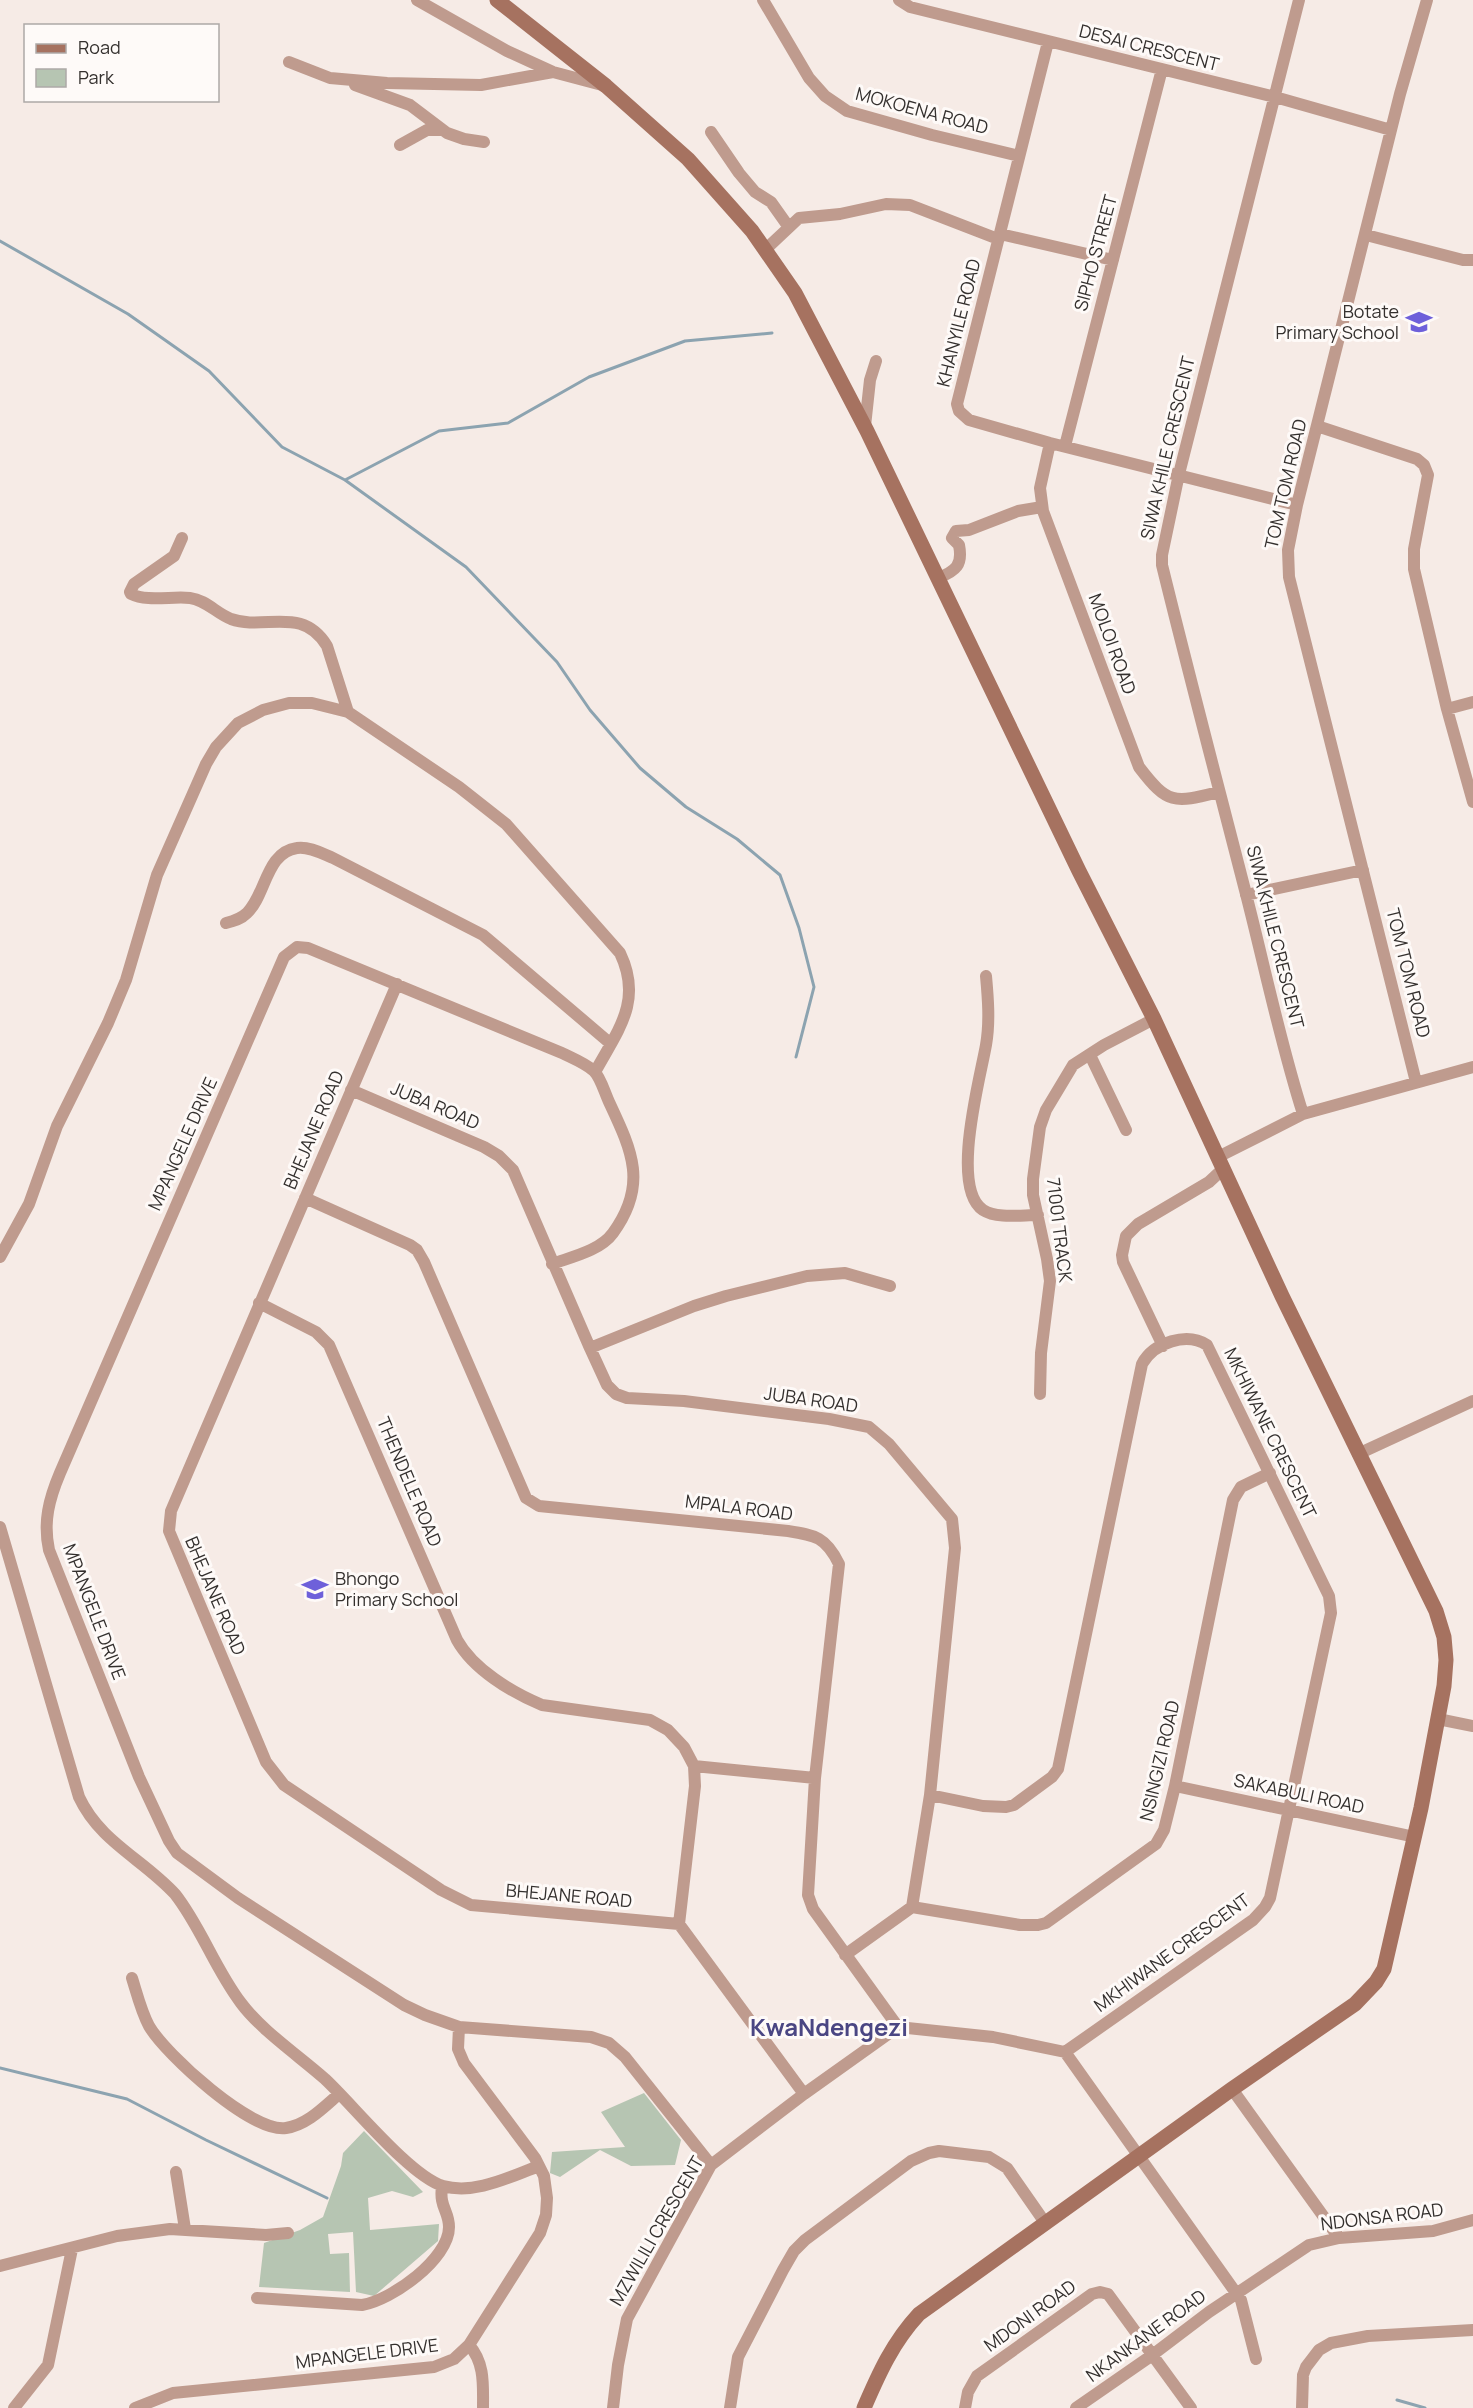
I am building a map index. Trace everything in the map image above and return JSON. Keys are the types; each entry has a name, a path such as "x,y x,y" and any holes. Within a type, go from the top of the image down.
{"street":[{"path":"417,0 507,51 553,72 606,86"},
{"path":"497,0 606,86 688,159 752,231 795,293 865,426 1079,871 1154,1019 1282,1296 1436,1611 1444,1637 1446,1660 1444,1686 1415,1837 1384,1969 1376,1982 1355,2004 1232,2089 920,2314 906,2328 886,2359 864,2408"},
{"name":"MOKOENA ROAD","path":"763,0 809,78 825,96 847,111 1019,156"},
{"name":"DESAI CRESCENT","path":"899,0 909,7 1275,97 1391,130"},
{"name":"SIWA KHILE CRESCENT","path":"1299,0 1179,474 1162,546 1162,565 1291,1077 1303,1114"},
{"name":"TOM TOM ROAD","path":"1416,1082 1289,578 1287,550 1391,130 1427,0"},
{"name":"KHANYILE ROAD","path":"1048,42 957,404 959,411 969,420 1050,443 1297,504"},
{"path":"288,62 322,76 346,80 481,86 553,72"},
{"name":"SIPHO STREET","path":"1065,446 1162,69"},
{"path":"346,80 410,105 443,130 457,137 484,142"},
{"path":"399,145 426,130 443,130"},
{"path":"711,132 739,173 755,192 771,202 788,226"},
{"path":"765,250 798,218 840,214 886,204 899,204 910,205 999,236 1113,260"},
{"path":"1366,235 1464,260 1473,260"},
{"path":"865,426 870,380 876,361"},
{"path":"1317,426 1417,459 1424,465 1428,475 1413,558 1447,709 1473,802"},
{"name":"MOLOI ROAD","path":"1050,443 1040,482 1042,507 1139,767 1155,787 1174,799 1183,801 1219,792"},
{"path":"938,578 954,572 962,558 960,545 952,538 956,531 969,530 1018,511 1042,507"},
{"path":"182,538 174,556 134,584 131,594 141,597 195,599 232,619 282,620 304,626 321,637 327,646 348,712"},
{"path":"1447,709 1473,702"},
{"path":"0,1257 29,1203 57,1126 108,1023 126,980 157,875 216,747 238,723 263,710 289,703 312,703 348,712 459,787 506,824 620,952 629,972 630,989 622,1024 595,1072 620,1125 634,1164 634,1177 628,1204 612,1234 603,1242 552,1264"},
{"path":"226,923 241,918 249,912 271,868 284,852 298,848 310,849 333,858 483,935 611,1044"},
{"path":"1246,895 1363,870"},
{"name":"MPANGELE DRIVE","path":"135,2408 173,2393 434,2367 454,2359 469,2345 540,2233 546,2215 547,2198 544,2176 539,2166 464,2063 458,2049 459,2027 404,2005 238,1898 177,1852 169,1841 138,1777 49,1550 46,1533 47,1513 60,1473 285,957 297,947 308,948 562,1053 595,1072"},
{"path":"986,975 988,1006 986,1043 971,1116 970,1192 975,1203 989,1213 1038,1215"},
{"name":"BHEJANE ROAD","path":"397,984 171,1511 169,1531 228,1675 271,1770 284,1785 441,1890 471,1905 680,1924"},
{"name":"71001 TRACK","path":"1040,1394 1041,1353 1050,1281 1033,1179 1040,1127 1046,1110 1073,1065 1109,1042 1154,1019"},
{"path":"1090,1055 1126,1130"},
{"path":"1163,1346 1123,1262 1126,1236 1138,1224 1209,1182 1221,1162 1303,1114 1473,1067"},
{"name":"JUBA ROAD","path":"351,1090 484,1147 499,1156 513,1170 552,1264 607,1385 616,1394 627,1398 684,1401 869,1426 889,1444 952,1518 955,1548 930,1795 912,1907"},
{"name":"MPALA ROAD","path":"305,1198 417,1250 526,1498 532,1503 539,1506 788,1531 815,1536 827,1544 839,1564 815,1778 808,1895 813,1909 897,2027"},
{"path":"590,1348 694,1306 807,1276 845,1273 890,1286"},
{"name":"THENDELE ROAD","path":"259,1303 316,1332 329,1345 457,1640 471,1660 530,1700 542,1705 650,1720 668,1730 684,1747 694,1766"},
{"name":"MKHIWANE CRESCENT","path":"930,1795 983,1806 1006,1807 1014,1805 1052,1777 1058,1769 1138,1377 1145,1359 1163,1346 1192,1338 1207,1345 1329,1596 1331,1607 1270,1898 1259,1914 1065,2052"},
{"path":"1359,1454 1473,1401"},
{"name":"NSINGIZI ROAD","path":"912,1907 1020,1925 1046,1923 1156,1844 1164,1830 1175,1786 1233,1500 1241,1487 1270,1473"},
{"path":"0,1527 79,1797 87,1815 106,1836 163,1881 175,1894 243,2006 339,2094 419,2172 442,2186 469,2188 495,2183 539,2166"},
{"path":"1438,1719 1473,1726"},
{"path":"804,2094 680,1924 695,1786 694,1766 815,1778"},
{"name":"SAKABULI ROAD","path":"1175,1786 1415,1837"},
{"path":"845,1955 912,1907"},
{"path":"132,1978 145,2016 162,2045 192,2074 237,2109 262,2124 286,2128 305,2122 339,2094"},
{"path":"459,2027 591,2037 609,2043 625,2056 711,2165"},
{"path":"897,2027 993,2037 1065,2052 1237,2293 1249,2322 1256,2359"},
{"name":"MZWILILI CRESCENT","path":"613,2408 627,2319 711,2165 897,2027"},
{"path":"1232,2089 1339,2238"},
{"path":"730,2408 738,2357 794,2251 814,2232 911,2161 939,2151 989,2157 998,2161 1007,2168 1046,2224"},
{"path":"176,2172 184,2229"},
{"path":"257,2298 362,2305 376,2303 404,2287 412,2282 444,2245 448,2234 448,2219 441,2201 442,2186"},
{"name":"NDONSA ROAD","path":"1237,2293 1309,2245 1339,2238 1433,2231 1473,2220"},
{"path":"0,2266 117,2236 184,2229 266,2235 288,2233"},
{"path":"14,2408 48,2365 72,2249"},
{"name":"MDONI ROAD","path":"965,2408 968,2392 977,2376 1095,2293 1108,2294 1191,2408"},
{"name":"NKANKANE ROAD","path":"1076,2408 1237,2293"},
{"path":"1302,2408 1303,2375 1306,2367 1319,2350 1331,2343 1368,2336 1473,2330"},
{"path":"469,2345 479,2356 483,2381 483,2408"}],"green space":[{"path":"644,2093 681,2140 675,2165 631,2166 600,2150 560,2177 550,2173 552,2152 625,2147 601,2112"},
{"path":"364,2131 423,2192 413,2197 392,2191 368,2198 370,2230 439,2224 438,2241 374,2296 356,2292 353,2232 328,2234 330,2254 349,2253 350,2292 259,2287 264,2243 300,2230 323,2217 341,2166 343,2153"}],"waterway":[{"path":"0,241 128,314 209,371 282,447 345,480 466,567 557,662 590,710 640,768 686,807 737,839 780,875 799,928 814,987 796,1057"},
{"path":"345,480 439,431 508,423 589,377 685,341 772,333"},
{"path":"0,2068 127,2099 327,2198"},
{"path":"1397,2400 1425,2408"}],"place":[{"name":"Botate Primary School","path":"1419,322"},
{"name":"Bhongo Primary School","path":"315,1589"}],"district":[{"name":"KwaNdengezi","path":"829,2028"}]}
